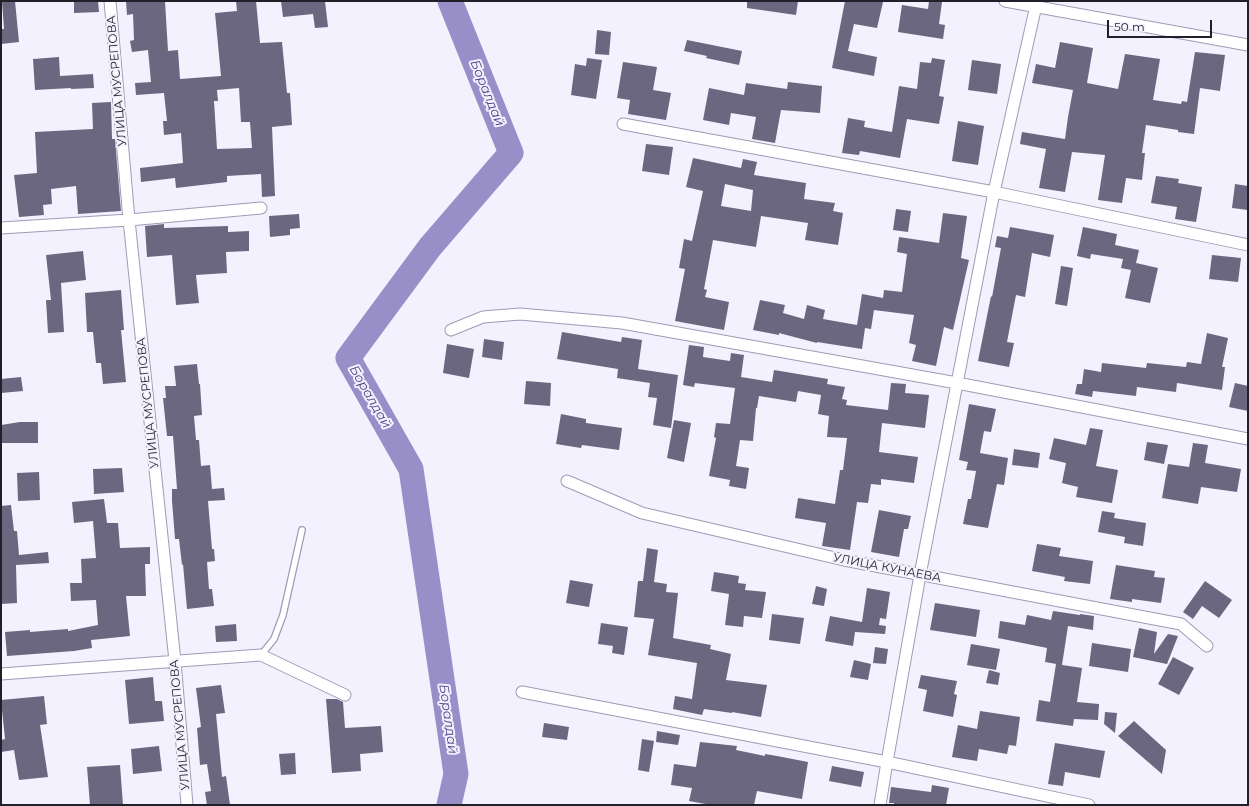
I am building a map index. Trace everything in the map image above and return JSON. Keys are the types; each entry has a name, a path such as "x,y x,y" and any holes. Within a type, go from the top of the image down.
{"street":[{"name":"УЛИЦА МУСРЕПОВА","path":"110,1 129,220 175,661 187,805"},
{"path":"1005,1 1036,4 1248,45"},
{"path":"880,805 886,762 920,575 994,192 1036,4"},
{"path":"623,124 994,192 1248,245"},
{"path":"1,228 129,220 261,208"},
{"path":"451,330 483,317 520,314 622,323 958,383 1248,439"},
{"name":"УЛИЦА КУНАЕВА","path":"567,481 642,514 844,560 1182,624 1207,646"},
{"path":"1,674 260,655 283,664 345,695"},
{"path":"522,692 886,762 1089,805"}],"lane":[{"path":"260,655 274,639 283,615 302,530"}],"building":[{"path":"2,1 15,1 19,42 1,44 1,29 4,29"},
{"path":"74,1 98,1 99,12 74,13"},
{"path":"126,1 165,1 168,51 178,50 180,79 221,76 215,13 237,11 236,1 256,1 260,43 282,42 287,93 290,93 292,125 272,127 275,196 262,197 261,174 227,176 227,182 176,188 175,178 141,182 140,168 183,163 181,133 164,135 163,121 167,121 164,93 136,95 135,83 151,82 148,50 132,52 130,41 134,40 133,14 127,15","holes":["239,88 241,122 250,122 252,148 217,149 214,101 218,101 217,90"]},
{"path":"281,1 325,1 328,27 315,28 313,14 283,17"},
{"path":"747,1 798,1 796,15 747,8"},
{"path":"845,1 883,2 877,28 854,24 848,51 877,57 874,76 832,68"},
{"path":"929,1 942,2 939,24 945,25 943,39 898,32 902,5 928,9"},
{"path":"597,30 611,32 609,55 595,54"},
{"path":"687,40 742,51 739,65 706,58 707,56 684,51"},
{"path":"1060,42 1093,48 1087,83 1118,89 1125,54 1160,59 1153,100 1181,104 1182,101 1187,102 1195,52 1225,55 1220,91 1200,88 1194,134 1146,125 1142,153 1145,153 1142,180 1126,178 1122,203 1098,200 1105,155 1072,152 1065,192 1039,188 1046,149 1020,144 1022,132 1065,139 1073,90 1032,83 1036,64 1055,68"},
{"path":"59,57 60,76 93,74 94,88 35,90 33,59"},
{"path":"587,58 602,60 596,99 571,95 575,64 586,66"},
{"path":"932,58 945,60 939,96 944,97 939,124 907,119 900,158 860,151 859,155 842,153 848,118 865,121 864,127 892,132 899,86 917,89 920,62 931,63"},
{"path":"972,60 1001,64 997,94 968,90"},
{"path":"623,62 657,67 653,90 671,93 666,120 628,114 630,100 617,98"},
{"path":"788,82 822,86 820,113 781,110 775,143 752,139 756,117 731,113 729,125 703,120 709,88 744,95 746,83 787,89"},
{"path":"111,102 112,139 115,139 121,211 78,214 76,186 51,189 52,204 43,205 44,215 19,217 14,175 37,173 35,132 93,129 92,103"},
{"path":"958,121 984,126 978,165 952,161"},
{"path":"646,144 673,147 669,175 642,171"},
{"path":"693,158 741,168 743,159 757,162 754,175 806,183 804,199 835,203 833,211 843,213 838,245 805,240 808,223 761,216 756,247 713,240 704,289 707,290 705,297 729,302 724,330 675,321 685,269 679,268 684,239 692,241 703,191 686,187","holes":["725,184 753,190 751,211 721,206"]},
{"path":"1156,176 1179,179 1178,183 1202,187 1196,222 1175,219 1177,207 1151,203"},
{"path":"1235,184 1248,186 1248,210 1232,208"},
{"path":"896,209 911,211 908,232 893,230"},
{"path":"943,213 967,216 961,258 969,260 953,330 944,327 936,366 912,361 916,345 909,343 914,315 874,310 871,329 865,328 862,349 817,343 779,333 779,335 753,330 760,300 785,305 783,313 804,319 807,305 825,310 823,319 857,325 862,294 883,298 884,290 902,292 907,254 897,252 899,237 939,243"},
{"path":"299,214 300,228 290,229 290,235 270,237 269,216"},
{"path":"164,224 164,228 228,226 228,232 249,231 249,251 226,252 227,273 196,275 199,303 176,305 172,255 147,257 145,226"},
{"path":"1010,227 1054,235 1050,257 1032,253 1025,297 1016,295 1007,342 1014,343 1009,367 978,361 1001,248 995,247 997,236 1008,238"},
{"path":"1083,227 1117,234 1115,245 1139,250 1136,263 1158,268 1150,303 1125,298 1131,270 1121,268 1123,259 1091,254 1090,259 1077,256"},
{"path":"83,251 86,280 61,283 64,332 48,333 46,300 51,300 46,255"},
{"path":"1212,255 1241,258 1238,282 1209,279"},
{"path":"1061,266 1073,268 1067,306 1055,304"},
{"path":"121,290 124,330 121,330 126,382 103,384 101,363 96,363 93,332 87,332 85,293"},
{"path":"562,332 621,342 622,337 642,340 638,369 678,375 671,428 653,425 657,398 648,397 650,383 617,378 618,369 557,359"},
{"path":"1207,333 1228,338 1222,367 1225,367 1222,390 1177,383 1176,392 1137,387 1136,396 1093,391 1092,397 1075,394 1077,384 1082,384 1084,369 1101,372 1102,363 1146,368 1147,363 1186,367 1187,362 1201,364"},
{"path":"484,339 504,342 502,360 482,357"},
{"path":"447,344 474,349 469,378 443,373"},
{"path":"689,345 704,347 703,357 730,361 731,353 744,355 741,377 772,382 774,370 828,379 827,384 845,387 842,399 847,400 846,405 888,410 891,383 906,384 905,393 929,395 925,428 882,423 879,452 918,457 914,483 881,479 881,485 871,484 868,503 857,502 850,550 822,546 826,523 795,518 798,498 835,504 840,470 843,470 847,438 827,437 829,416 818,414 821,395 798,391 796,402 759,396 756,408 753,441 740,440 736,466 749,468 746,489 729,486 730,480 709,476 716,438 714,437 716,423 730,424 735,388 695,383 694,387 683,385"},
{"path":"197,364 202,415 194,416 196,440 199,440 201,466 210,465 212,489 224,488 225,500 208,501 212,549 214,549 215,561 207,562 209,589 212,589 214,606 187,609 179,539 175,539 172,489 177,489 173,436 167,436 163,398 166,398 165,386 176,386 174,366"},
{"path":"21,377 23,391 1,393 1,379"},
{"path":"526,381 551,383 550,406 524,404"},
{"path":"1235,383 1248,386 1248,411 1229,407"},
{"path":"969,404 996,409 991,432 984,431 980,453 1008,458 1004,485 997,484 988,528 963,524 968,499 971,499 976,471 966,470 968,462 959,460"},
{"path":"561,414 586,419 586,423 622,428 619,450 582,445 581,448 556,444"},
{"path":"674,420 691,423 684,462 667,458"},
{"path":"20,422 38,422 38,443 1,443 1,425"},
{"path":"1090,428 1103,430 1096,466 1118,470 1112,503 1076,497 1078,487 1062,483 1066,463 1049,459 1054,438 1086,445"},
{"path":"1147,442 1168,445 1164,464 1144,460"},
{"path":"1193,443 1208,445 1205,463 1241,469 1237,492 1201,487 1198,504 1162,498 1168,464 1189,467"},
{"path":"1014,449 1040,453 1038,468 1012,465"},
{"path":"122,468 124,492 94,494 93,469"},
{"path":"39,472 40,500 18,501 17,473"},
{"path":"104,499 107,523 118,523 120,548 150,547 150,564 145,564 146,596 126,596 130,636 91,640 92,648 74,651 7,656 5,632 68,629 68,631 98,625 96,600 71,601 70,583 82,583 81,559 96,558 93,521 74,523 72,502"},
{"path":"11,505 14,531 17,531 19,555 48,552 49,563 16,565 17,603 1,604 1,506"},
{"path":"879,510 911,516 908,529 904,529 899,557 871,552"},
{"path":"1102,511 1115,513 1114,518 1146,523 1143,546 1124,543 1125,537 1098,532"},
{"path":"1037,544 1061,548 1059,556 1093,561 1090,584 1064,581 1065,577 1032,571"},
{"path":"647,548 658,550 654,582 667,584 666,592 678,593 673,638 711,645 710,649 731,654 726,680 767,685 761,717 704,709 702,715 673,709 675,696 692,699 697,663 648,655 654,619 634,617 638,581 643,581"},
{"path":"1116,565 1155,571 1154,577 1165,578 1161,603 1132,599 1132,602 1110,599"},
{"path":"714,572 739,576 738,583 746,584 745,590 766,592 762,618 744,616 743,627 725,625 729,594 711,591"},
{"path":"570,580 593,584 589,607 566,603"},
{"path":"1205,581 1232,600 1219,618 1202,606 1193,619 1183,612"},
{"path":"816,586 827,589 824,606 812,604"},
{"path":"867,588 890,592 886,619 880,618 879,625 886,626 885,634 855,632 853,646 825,641 830,616 862,622"},
{"path":"935,603 980,610 976,637 930,630"},
{"path":"1053,611 1094,616 1093,630 1068,626 1062,665 1045,662 1047,648 998,638 1000,621 1025,625 1027,615 1051,620"},
{"path":"772,614 804,618 800,644 769,640"},
{"path":"601,623 628,627 624,655 612,653 613,646 598,644"},
{"path":"236,624 237,641 216,642 215,626"},
{"path":"1139,628 1157,632 1154,654 1168,634 1178,636 1167,664 1133,657"},
{"path":"1092,643 1131,649 1128,672 1089,666"},
{"path":"971,644 1000,649 996,670 967,665"},
{"path":"875,647 888,649 886,664 873,663"},
{"path":"1173,657 1194,668 1179,695 1158,684"},
{"path":"854,660 871,664 868,680 850,677"},
{"path":"1056,664 1082,668 1077,702 1099,704 1098,720 1074,719 1073,726 1036,721 1039,700 1050,702"},
{"path":"989,670 1000,673 998,685 986,683"},
{"path":"921,675 957,681 954,694 957,695 953,717 923,711 927,690 918,688"},
{"path":"153,677 155,701 162,701 164,721 129,724 125,680"},
{"path":"221,685 225,713 216,714 222,777 226,776 230,805 207,805 205,792 211,791 207,764 200,765 197,728 201,727 196,688"},
{"path":"44,696 47,724 40,725 48,777 19,780 14,750 1,752 1,740 5,739 1,700"},
{"path":"326,699 337,699 343,702 345,728 381,726 383,752 360,754 361,771 332,773"},
{"path":"980,711 1020,717 1016,746 1009,745 1007,754 979,749 977,761 952,757 958,725 977,729"},
{"path":"1105,712 1117,713 1115,733 1104,724"},
{"path":"1134,721 1166,750 1162,774 1118,736"},
{"path":"544,723 569,727 567,740 542,737"},
{"path":"657,731 680,735 678,745 656,742"},
{"path":"642,739 654,741 649,772 638,770"},
{"path":"700,742 737,746 736,750 808,762 802,799 757,791 754,805 711,805 689,801 692,788 671,785 674,764 696,767"},
{"path":"1055,743 1105,751 1100,778 1065,772 1063,786 1048,784"},
{"path":"159,746 162,771 133,774 131,749"},
{"path":"295,753 296,774 281,775 279,754"},
{"path":"120,765 123,805 90,805 87,767"},
{"path":"832,766 864,772 861,787 829,781"},
{"path":"932,785 949,788 946,805 894,805 894,803 889,803 891,787 931,792"}],"waterway":[{"name":"Боралдай","path":"449,805 456,774 411,469 348,358 430,247 511,153 450,1"}]}
